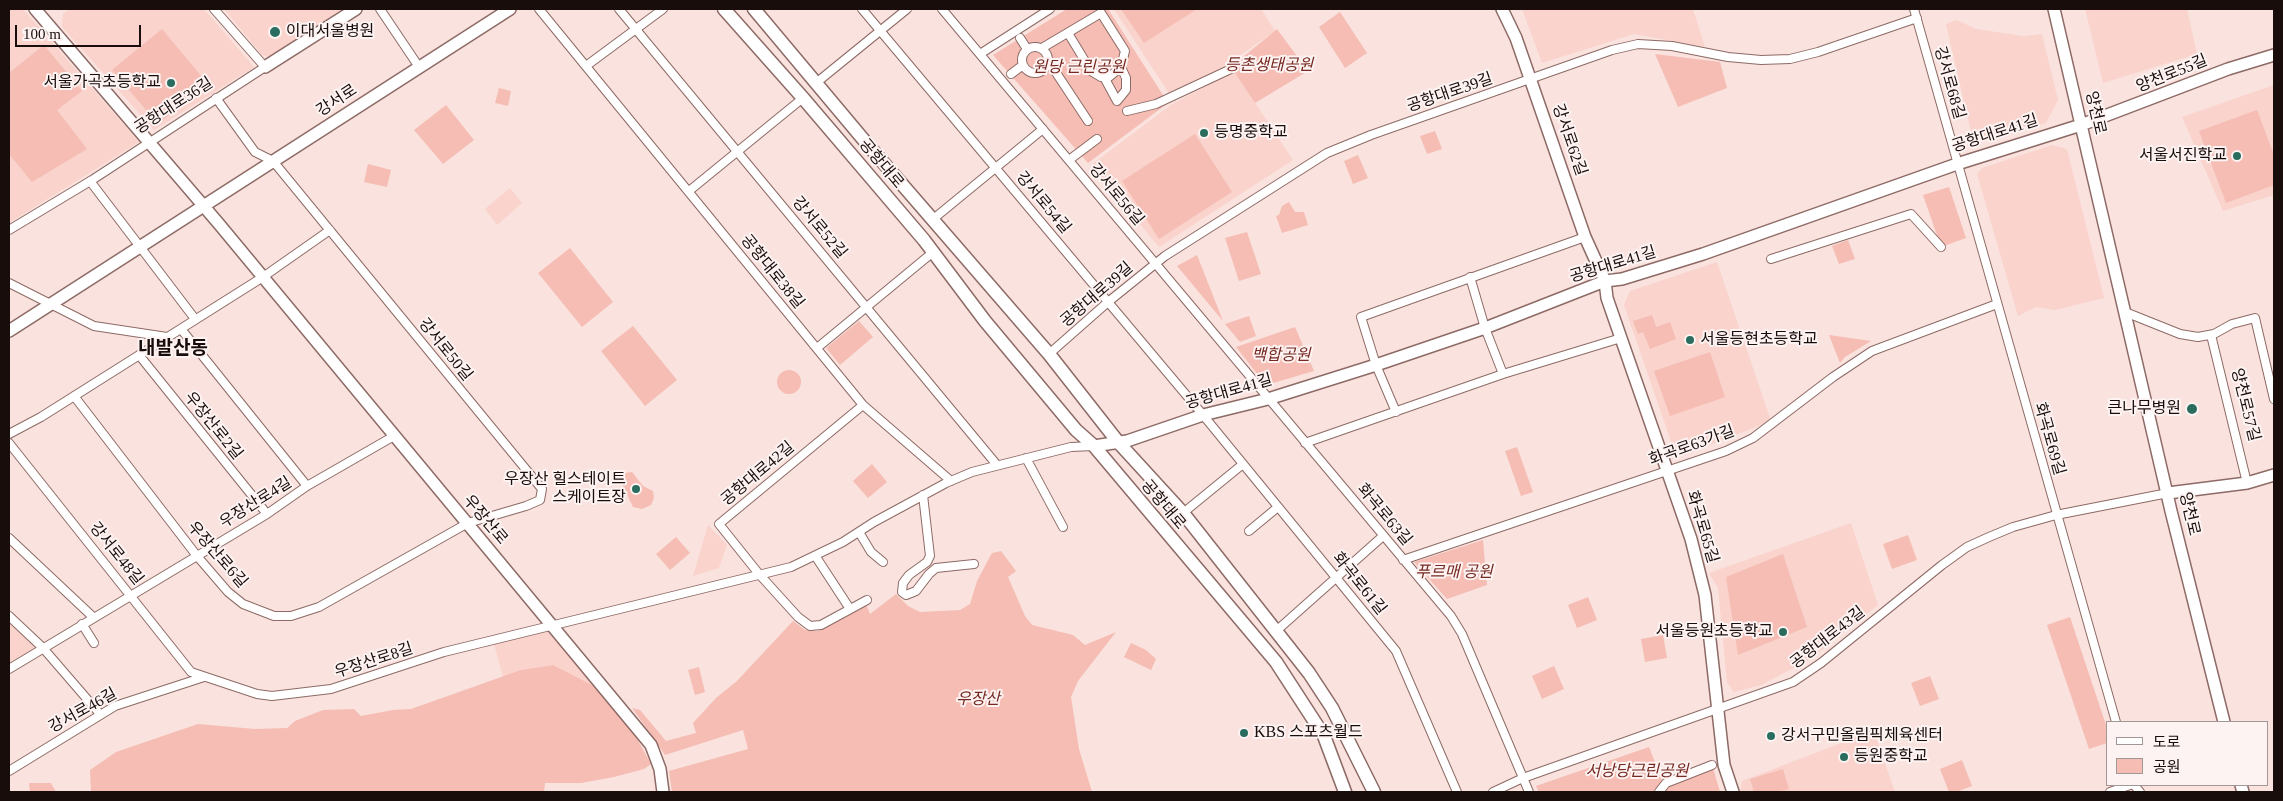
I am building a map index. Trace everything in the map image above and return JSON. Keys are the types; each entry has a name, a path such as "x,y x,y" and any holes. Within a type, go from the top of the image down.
{"main road":[{"name":"공항대로","path":"724,9 924,240 985,321 1076,430 1094,446 1276,662 1324,736 1345,792"},
{"name":"공항대로","path":"754,9 932,220 1049,354 1118,442 1183,513 1309,673 1332,708 1374,792"}],"street":[{"path":"52,9 38,13 204,205"},
{"path":"214,9 265,67"},
{"name":"공항대로36길","path":"9,230 90,181 149,141 356,9"},
{"path":"380,9 419,67"},
{"name":"강서로","path":"9,331 510,9"},
{"name":"공항대로38길","path":"539,9 863,405 951,481"},
{"name":"강서로52길","path":"619,9 997,465"},
{"path":"586,66 663,9"},
{"name":"강서로54길","path":"862,9 1203,415"},
{"path":"816,83 907,9"},
{"name":"강서로56길","path":"942,9 1268,399"},
{"path":"980,54 1050,9"},
{"name":"강서로62길","path":"1502,9 1516,38 1585,237 1605,281"},
{"name":"강서로68길","path":"1914,9 1957,164"},
{"name":"양천로","path":"2054,9 2204,646 2224,721"},
{"path":"1042,48 1101,13 1125,51 1121,67 1109,77 1104,77 1090,71 1068,33"},
{"name":"공항대로39길","path":"1049,354 1155,264 1327,153 1371,135 1612,50 1638,44 1672,46 1728,57 1760,60 1790,59 1818,52 1917,18"},
{"path":"1020,38 1027,49"},
{"path":"1049,62 1044,70 1037,73 1028,71 1023,65 1022,56 1027,49 1035,46 1042,48 1048,54 1049,62 1088,121"},
{"name":"양천로55길","path":"2082,125 2228,69 2274,55"},
{"path":"1011,74 1023,65"},
{"path":"1104,77 1117,101 1126,90 1126,78 1121,67"},
{"path":"1127,111 1156,104 1233,68"},
{"path":"216,98 255,152 273,161"},
{"path":"689,192 803,98"},
{"name":"공항대로41길","path":"1094,446 1127,441 1203,415 1268,399 1376,365 1485,328 1605,281 1622,279 1703,254 1957,164 2082,125"},
{"path":"932,220 1043,129"},
{"path":"1069,160 1097,139"},
{"name":"강서로50길","path":"273,161 542,489 540,500 468,523"},
{"name":"화곡로69길","path":"1957,164 2116,721"},
{"path":"90,181 196,320"},
{"name":"우장산로","path":"204,205 651,744 660,769 663,792"},
{"path":"1771,259 1910,214 1941,247"},
{"path":"9,434 196,320 263,277 330,230"},
{"path":"1396,412 1376,365 1361,317 1585,237"},
{"path":"817,348 932,253"},
{"path":"1470,277 1485,328 1503,374"},
{"name":"화곡로65길","path":"1605,281 1607,298 1691,540 1706,595 1724,765 1733,792"},
{"path":"9,284 94,326 168,337"},
{"name":"화곡로63가길","path":"1403,560 1726,450 1754,438 1833,376 1872,351 1997,304"},
{"path":"2125,312 2180,334 2198,336 2211,335 2232,324 2255,318 2274,399"},
{"path":"181,329 308,486"},
{"name":"양천로57길","path":"2211,335 2247,483"},
{"path":"1305,443 1503,374 1621,338"},
{"name":"우장산로2길","path":"139,355 267,514"},
{"name":"우장산로6길","path":"74,396 197,556 228,592 243,604 274,616 291,616 319,607 468,523"},
{"name":"화곡로63길","path":"1268,399 1451,616 1462,634 1529,792"},
{"name":"공항대로42길","path":"863,405 719,524 759,574 798,617 810,626 821,625 867,600"},
{"name":"화곡로61길","path":"1203,415 1396,651 1457,792"},
{"name":"우장산로4길","path":"9,669 267,514 308,486 394,436"},
{"name":"강서로48길","path":"9,443 131,594 191,672 204,677"},
{"path":"551,625 791,567 816,556 951,481 997,465 1071,447 1094,446"},
{"path":"1026,458 1063,527"},
{"name":"공항대로","path":"1183,513 1243,464"},
{"path":"2168,493 2247,483 2274,475"},
{"name":"공항대로43길","path":"1493,792 1523,778 1793,682 1968,547 2014,527 2056,515 2168,493"},
{"path":"923,495 930,556 927,562 906,579 902,592 906,595 916,591 936,568 974,564"},
{"path":"1249,531 1278,507"},
{"path":"859,532 871,552 883,562"},
{"path":"1275,632 1383,536"},
{"path":"9,538 93,618"},
{"path":"816,556 850,609"},
{"path":"9,616 43,648 100,714"},
{"path":"82,624 94,643"},
{"name":"우장산로8길","path":"204,677 257,694 272,696 319,691 331,689 444,652 551,625"},
{"name":"강서로46길","path":"9,771 115,706 204,677"},
{"path":"1659,792 1666,783 1712,765"},
{"path":"2110,792 2127,786"}],"shaded area":[{"path":"9,9 23,9 139,142 9,223"},
{"name":"서울가곡초등학교","path":"69,9 204,9 254,67 154,130 62,27 63,14"},
{"name":"이대서울병원","path":"224,9 342,9 271,57 262,55"},
{"path":"1114,9 1261,9 1275,31 1174,101"},
{"path":"1522,9 1693,9 1705,47 1634,34 1542,63"},
{"path":"2085,9 2187,9 2197,54 2103,83"},
{"path":"1957,20 1976,29 2023,36 2042,34 2058,100 2046,123 1974,145 1946,24"},
{"name":"등명중학교","path":"1234,71 1293,160 1159,247 1091,165 1171,105"},
{"name":"서울서진학교","path":"2274,85 2274,195 2223,211 2182,117"},
{"path":"2052,145 2067,149 2104,298 2055,310 2036,307 2018,316 1977,174 1982,168"},
{"path":"510,188 522,203 497,225 485,209"},
{"name":"서울등현초등학교","path":"1717,262 1771,421 1682,456 1675,453 1624,305 1630,291"},
{"name":"서울등원초등학교","path":"1851,523 1878,605 1809,660 1761,685 1734,692 1727,682 1718,588 1709,573"},
{"path":"708,525 727,545 719,568 693,576"},
{"path":"9,621 36,647 9,663"},
{"path":"550,631 594,686 553,665 521,670 503,677 494,644"},
{"name":"등원중학교","path":"1874,732 1895,792 1740,792 1742,781"}],"green space":[{"name":"원당 근린공원","path":"1067,9 1108,9 1168,103 1088,163 993,55"},
{"path":"1121,9 1197,9 1144,43"},
{"path":"1340,12 1367,53 1345,68 1319,27"},
{"path":"162,29 207,83 158,124 112,70"},
{"name":"등촌생태공원","path":"1277,29 1308,71 1255,103 1231,67"},
{"path":"44,45 82,91 57,110 87,149 32,182 9,154 9,73"},
{"path":"1655,54 1720,62 1727,88 1678,107"},
{"path":"499,88 511,91 508,106 495,103"},
{"path":"446,105 474,140 443,164 414,130"},
{"path":"2257,110 2274,155 2274,185 2226,203 2199,131"},
{"path":"1435,131 1442,149 1427,154 1420,136"},
{"path":"1195,134 1232,192 1159,239 1122,181"},
{"path":"1358,155 1368,178 1353,184 1344,161"},
{"path":"368,164 391,170 387,187 364,182"},
{"path":"1949,187 1966,238 1941,247 1923,195"},
{"path":"1289,202 1295,212 1304,212 1308,225 1282,233 1276,216 1279,215 1282,206"},
{"path":"1247,232 1261,274 1239,281 1225,238"},
{"path":"1848,240 1855,259 1839,264 1832,246"},
{"path":"570,248 613,302 582,327 538,273"},
{"path":"1197,255 1223,321 1177,266"},
{"path":"1652,315 1656,327 1670,322 1676,339 1650,349 1643,332 1638,334 1633,321"},
{"path":"1249,316 1256,336 1240,342 1225,324"},
{"path":"859,321 873,337 840,365 826,348"},
{"path":"633,326 677,380 645,406 601,351"},
{"name":"백합공원","path":"1295,327 1314,371 1273,383 1262,380 1236,347"},
{"path":"1829,335 1871,341 1845,357 1840,363"},
{"path":"1710,352 1725,397 1670,416 1654,371"},
{"path":"789,370 794,371 800,377 800,387 794,393 789,394 784,393 778,387 777,382 778,377 784,371"},
{"path":"1517,447 1533,492 1521,496 1505,451"},
{"path":"872,464 887,482 868,498 853,481"},
{"name":"우장산 힐스테이트 스케이트장","path":"632,472 643,486 653,491 654,498 651,505 642,509 633,507 620,480 624,473"},
{"path":"1908,535 1917,560 1892,569 1883,544"},
{"path":"676,537 690,553 670,570 656,554"},
{"name":"푸르매 공원","path":"1483,540 1487,585 1447,599 1414,562"},
{"name":"우장산","path":"1001,551 1016,571 1008,577 1025,616 1032,625 1073,635 1085,645 1116,632 1078,681 1071,697 1079,749 1092,792 672,792 669,771 748,749 743,730 665,755 632,708 640,710 666,741 696,733 693,723 716,698 737,681 793,621 805,630 818,631 866,604 870,614 896,594 908,606 920,612 960,610 970,604 977,581 992,553"},
{"path":"1783,554 1807,627 1738,655 1726,577"},
{"path":"1588,597 1597,620 1577,628 1568,605"},
{"path":"2070,617 2106,725 2106,743 2089,749 2047,625"},
{"path":"1663,635 1667,658 1645,662 1641,639"},
{"path":"1131,643 1146,650 1156,659 1151,670 1124,657"},
{"path":"553,665 594,686 635,735 651,764 644,769 581,783 545,783 544,792 91,792 90,770 116,752 198,724 255,729 287,728 295,721 323,710 354,709 361,716 393,710 411,709 521,670"},
{"path":"1554,666 1564,689 1542,699 1532,676"},
{"path":"699,667 705,692 695,695 688,670"},
{"path":"1930,676 1939,699 1920,706 1911,683"},
{"name":"서낭당근린공원","path":"1649,747 1662,780 1711,761 1720,792 1539,792 1536,786"},
{"path":"1962,760 1972,786 1956,792 1949,792 1940,769"},
{"path":"1783,769 1789,789 1777,792 1754,792 1750,779"},
{"path":"29,783 51,783 56,792 30,792"}],"place":[{"name":"이대서울병원","path":"275,32"},
{"name":"서울가곡초등학교","path":"171,83"},
{"name":"등명중학교","path":"1204,133"},
{"name":"서울서진학교","path":"2237,156"},
{"name":"서울등현초등학교","path":"1690,340"},
{"name":"큰나무병원","path":"2192,409"},
{"name":"우장산 힐스테이트 스케이트장","path":"636,489"},
{"name":"서울등원초등학교","path":"1783,632"},
{"name":"KBS 스포츠월드","path":"1244,733"},
{"name":"강서구민올림픽체육센터","path":"1771,736"},
{"name":"등원중학교","path":"1844,757"}],"district":[{"name":"내발산동","path":"173,349"}]}
